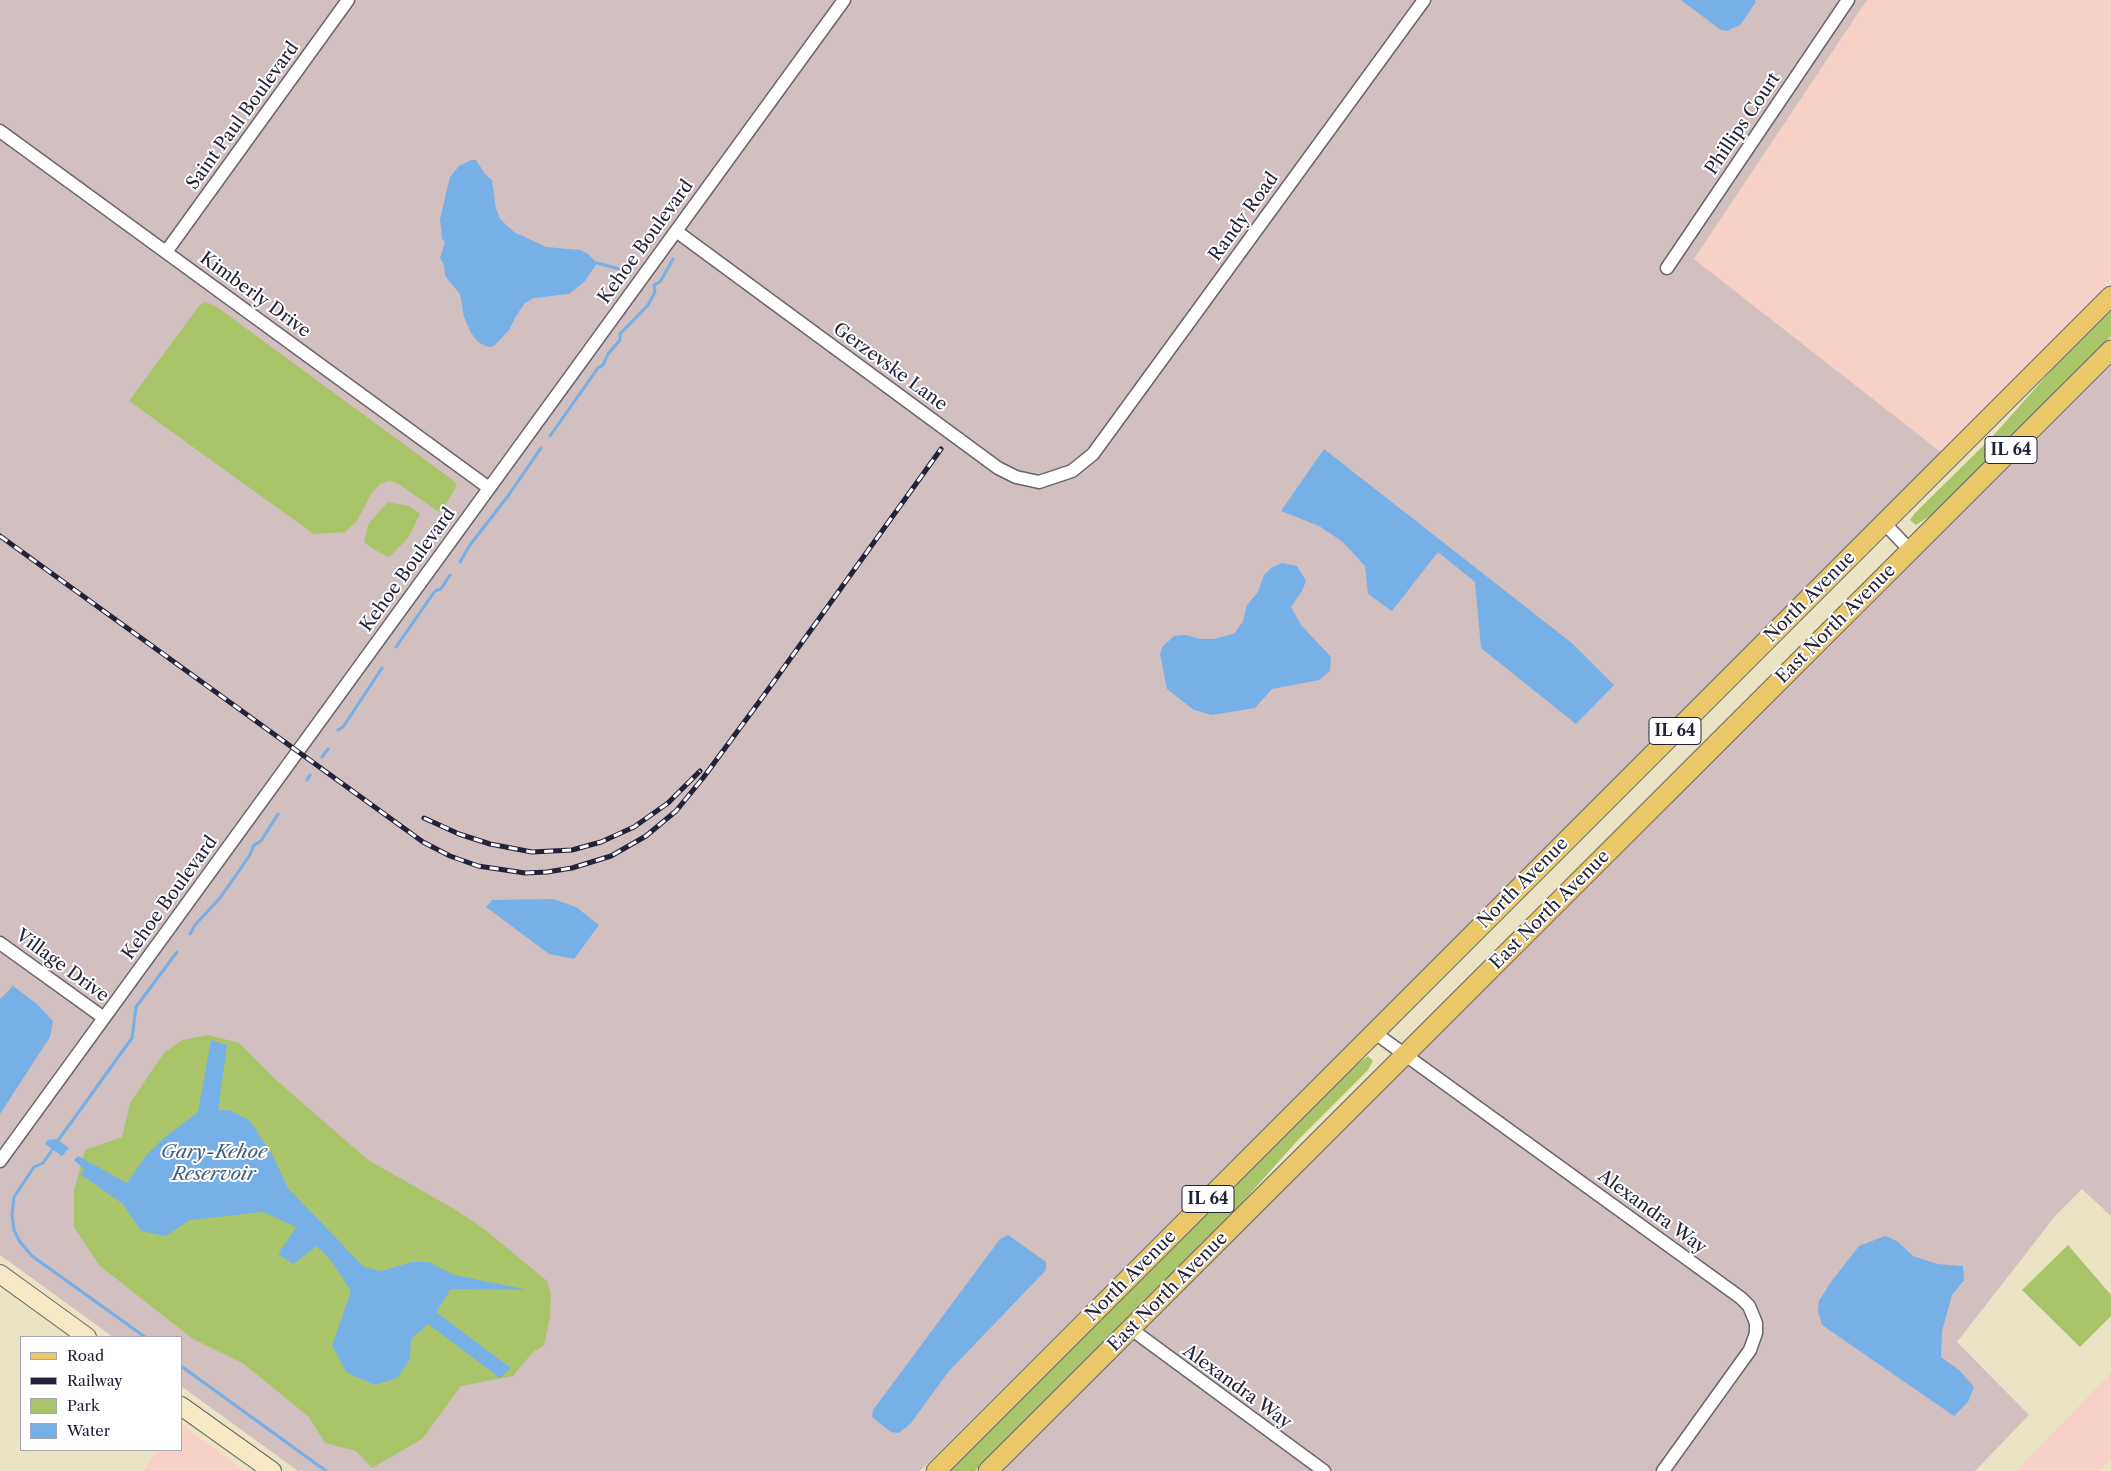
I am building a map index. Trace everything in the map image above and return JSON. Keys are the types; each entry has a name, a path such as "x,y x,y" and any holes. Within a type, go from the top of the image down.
{"main road":[{"name":"North Avenue","path":"936,1471 2111,296"},
{"name":"East North Avenue","path":"988,1471 2111,350"}],"street":[{"name":"Saint Paul Boulevard","path":"166,252 348,0"},
{"name":"Kehoe Boulevard","path":"0,1161 844,0"},
{"name":"Randy Road","path":"1093,454 1424,0"},
{"name":"Phillips Court","path":"1667,268 1848,0"},
{"name":"Kimberly Drive","path":"0,131 489,488"},
{"name":"Gerzevske Lane","path":"676,231 1007,474 1039,482 1072,471 1093,454"},
{"path":"1884,523 1910,550"},
{"name":"Village Drive","path":"0,943 104,1018"},
{"name":"Alexandra Way","path":"1375,1033 1741,1298 1749,1306 1756,1323 1756,1332 1750,1350 1663,1471"},
{"path":"0,1274 86,1336"},
{"name":"Alexandra Way","path":"1132,1329 1324,1471"},
{"path":"182,1407 272,1471"}],"shaded area":[{"path":"0,0 835,0 0,1148"},
{"path":"850,0 1867,0 1694,259 1942,453 920,1471 298,1471 182,1387 182,1336 112,1336 0,1255 0,1169"},
{"path":"1867,0 2111,0 2111,280 1987,414 1942,453 1694,259"},
{"path":"2111,358 2111,1216 2082,1189 2056,1215 1957,1342 2029,1415 1975,1471 997,1471 1414,1055 1934,541"},
{"path":"2111,1373 2111,1460 2100,1471 2016,1471"},
{"path":"182,1425 245,1471 143,1471 156,1451 182,1451"}],"green space":[{"path":"205,302 217,307 454,481 457,485 444,507 439,512 397,483 389,481 380,484 371,494 357,521 345,532 314,534 129,401 199,306"},
{"path":"2111,309 2111,336 1933,514 1916,525 1910,520 1992,437 2056,365"},
{"path":"388,502 409,506 420,514 408,538 389,557 364,542 369,523"},
{"path":"208,1035 239,1043 275,1079 368,1160 456,1210 484,1229 547,1281 551,1295 550,1317 544,1345 533,1352 513,1376 461,1386 422,1439 372,1468 356,1451 325,1443 309,1417 244,1364 193,1339 100,1266 74,1227 74,1190 85,1150 122,1137 130,1103 164,1053 182,1040"},
{"path":"1368,1056 1373,1061 1368,1070 1297,1141 1232,1214 975,1471 949,1471 1350,1070"},
{"path":"2068,1245 2111,1295 2111,1316 2080,1347 2022,1290"}],"water":[{"path":"1681,0 1755,0 1756,2 1740,25 1727,31 1721,30"},
{"path":"471,160 476,160 485,174 492,180 496,209 500,219 514,232 546,247 580,250 588,254 597,263 585,281 569,294 534,298 525,303 509,330 494,346 489,347 479,343 471,333 464,317 460,294 445,276 444,265 440,258 445,242 442,239 440,219 450,177 459,166"},
{"path":"1324,449 1573,644 1614,685 1576,724 1481,648 1475,582 1438,552 1392,611 1368,594 1365,566 1343,542 1319,526 1281,511"},
{"path":"1282,563 1297,566 1306,581 1302,591 1291,607 1301,625 1331,657 1330,671 1319,680 1272,689 1255,708 1212,715 1194,710 1167,689 1160,654 1163,646 1174,636 1186,635 1201,639 1215,639 1235,633 1243,621 1247,605 1258,592 1264,575 1271,568"},
{"path":"553,899 576,907 599,925 574,959 549,954 486,907 492,900"},
{"path":"13,986 37,1004 53,1021 50,1037 0,1114 0,999"},
{"name":"Gary-Kehoe Reservoir","path":"211,1040 227,1045 218,1110 229,1110 250,1121 272,1154 288,1188 364,1267 381,1271 412,1262 429,1262 454,1275 528,1290 451,1289 436,1312 511,1368 500,1378 428,1324 411,1339 410,1359 397,1378 375,1385 347,1373 332,1346 351,1291 332,1262 317,1246 293,1264 278,1254 296,1227 263,1212 190,1220 166,1236 141,1231 123,1204 80,1174 84,1169 74,1160 78,1156 127,1183 147,1154 165,1137 198,1112"},
{"path":"57,1139 69,1148 62,1156 45,1144 48,1140"},
{"path":"1008,1235 1046,1262 1046,1270 949,1371 911,1423 899,1433 891,1432 872,1417 873,1410 1000,1239"},
{"path":"1885,1236 1897,1241 1913,1256 1937,1264 1963,1266 1964,1280 1952,1295 1942,1331 1941,1357 1959,1370 1974,1387 1968,1402 1954,1416 1822,1325 1818,1311 1819,1301 1831,1282 1859,1246"}],"waterway":[{"path":"550,436 598,368 603,365 608,354 620,340 620,334 648,305 655,292 654,285 660,282 673,259"},
{"path":"597,263 627,271"},
{"path":"460,562 470,545 508,496 541,448"},
{"path":"396,647 435,591 441,589 450,575"},
{"path":"338,730 343,727 382,668"},
{"path":"322,757 328,749"},
{"path":"307,780 310,775"},
{"path":"190,934 195,925 220,898 250,855 254,845 261,841 278,814"},
{"path":"57,1142 132,1038 136,1007 177,952"},
{"path":"54,1147 43,1163 34,1167 14,1197 12,1214 14,1230 20,1242 32,1256 144,1336"},
{"path":"182,1367 326,1471"}],"railway":[{"path":"0,536 423,842 450,856 478,866 525,873 547,872 572,868 611,856 646,836 676,811 762,698 941,449"},
{"path":"424,818 459,834 490,844 532,852 572,850 601,842 634,827 668,803 700,771"}]}
